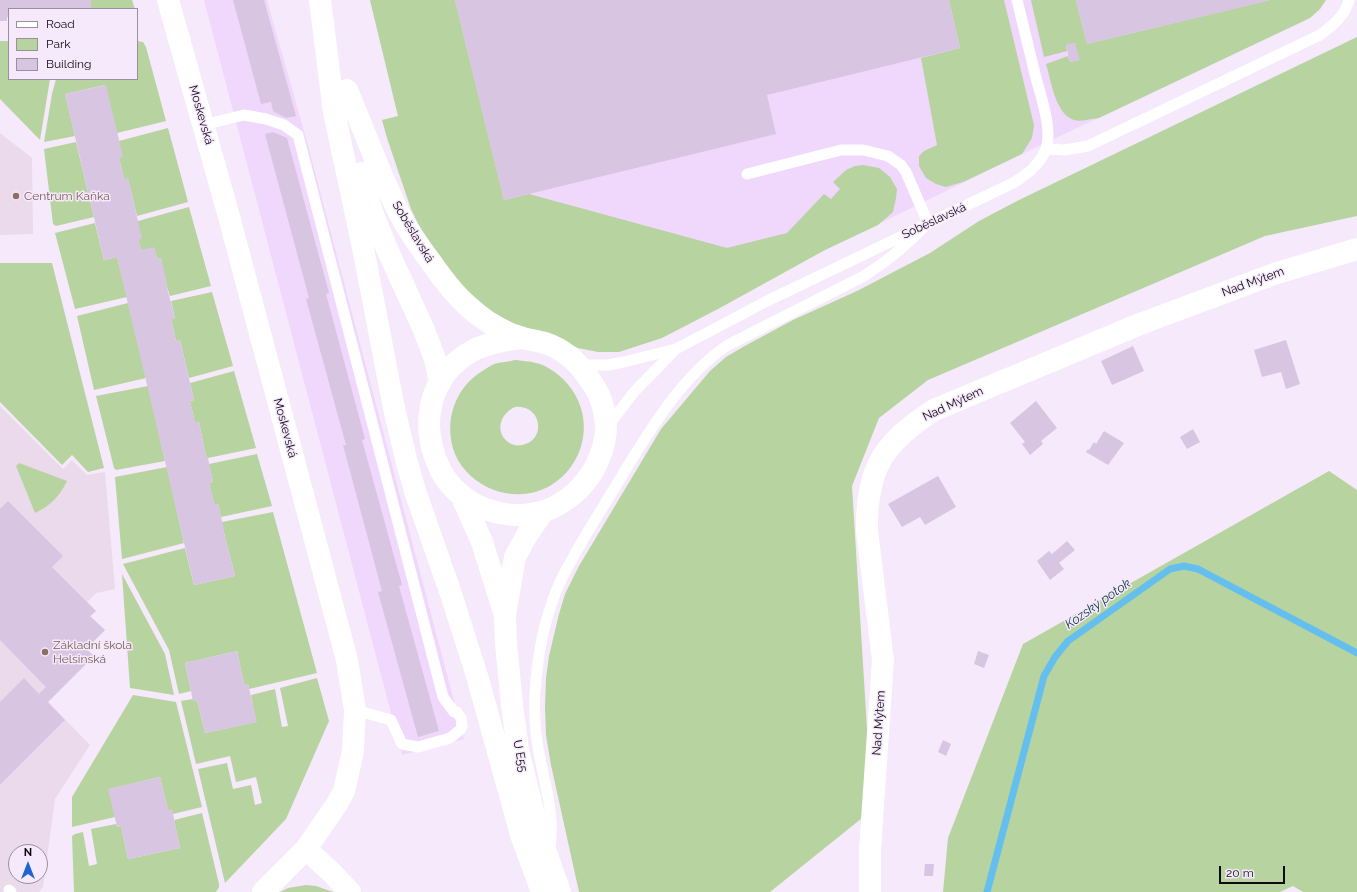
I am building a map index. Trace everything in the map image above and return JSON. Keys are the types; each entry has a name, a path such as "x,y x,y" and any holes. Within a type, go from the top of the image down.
{"main road":[{"name":"Moskevská","path":"168,0 347,660 355,710 353,751 344,791 306,850 263,892"},
{"path":"320,0 334,112 362,243 394,408 416,491 477,676 522,838 542,892"},
{"name":"Soběslavská","path":"325,0 347,90 353,141 358,164 371,209 387,249 424,330 435,359 440,383"},
{"name":"Soběslavská","path":"347,90 399,212 433,265 455,294 478,314 494,325 522,338 545,343 565,353 580,365 600,397 606,429 603,446 592,473 576,494 555,507 542,513 513,515 487,511 462,497 448,483 439,468 430,442 428,414 431,402 448,370 471,351 501,341 522,338"},
{"name":"Nad Mýtem","path":"870,892 870,850 883,660 867,531 867,513 872,479 878,464 888,449 899,436 916,421 934,410 1140,324 1274,274 1357,249"},
{"path":"462,497 482,542 505,615"},
{"path":"505,615 515,558 527,535 542,513"},
{"name":"U E55","path":"505,615 507,663 518,750 535,819 560,892"},
{"path":"306,850 331,872 350,892"}],"lane":[{"path":"1017,0 1046,118 1048,139 1046,149 1065,150 1088,146 1320,35 1341,17 1351,2"},
{"path":"203,125 244,115 266,119 284,125 298,135 443,697 454,712 459,714 462,723 460,730 450,738 418,747 402,744 391,720 355,710"},
{"name":"Soběslavská","path":"580,365 614,364 676,349 767,301 1013,183 1026,175 1041,159 1046,149"},
{"path":"549,861 552,822 536,732 535,692 547,621 557,589 582,541 661,416 701,366 728,345 864,276 896,254 928,223 906,172 901,165 888,156 863,150 841,150 747,174"},
{"name":"Soběslavská","path":"606,429 634,392 676,349"}],"shaded area":[{"path":"204,0 267,0 308,146 464,739 402,755"},
{"path":"370,0 1317,0 1310,18 1022,154 825,250 631,334 398,116"},
{"name":"Centrum Kaňka","path":"0,133 32,158 33,234 0,235"},
{"name":"Základní škola Helsinská","path":"0,406 63,469 72,460 87,475 105,472 115,589 96,593 87,602 96,611 90,617 105,630 86,648 94,656 48,702 90,745 55,799 48,850 48,844 8,844 8,884 43,884 39,892 0,892"}],"green space":[{"path":"91,0 132,0 135,8 91,8"},
{"path":"370,0 455,0 504,200 529,194 727,248 787,233 824,194 831,199 840,189 833,182 846,170 855,166 863,165 879,168 890,177 897,189 893,212 878,225 825,250 662,338 619,352 598,352 578,348 549,335 518,326 492,312 461,285 423,234 411,209 382,120 398,116"},
{"path":"949,0 1004,0 1034,125 1032,138 1022,154 963,182 946,187 936,184 926,178 919,166 919,156 924,151 937,145 921,58 960,48"},
{"path":"1031,0 1076,0 1087,44 1270,0 1326,0 1320,9 1310,18 1099,118 1080,121 1068,117 1062,111 1055,96 1046,64 1068,56 1070,62 1079,60 1075,43 1066,45 1067,51 1044,57"},
{"path":"1357,37 1357,216 1265,236 928,380 879,418 852,486 872,810 770,892 579,892 551,765 546,735 546,678 549,656 559,614 565,594 579,566 661,429 710,371 726,357 743,347 793,320 857,291 930,253 979,221 1019,200"},
{"path":"0,41 8,41 8,80 50,80 40,140 0,99"},
{"path":"138,41 143,42 146,47 166,121 117,133 105,85 65,94 75,136 44,142 56,80 138,80"},
{"path":"168,128 188,202 137,216 128,179 124,179 119,158 119,141"},
{"path":"76,142 94,217 56,226 53,224 44,149"},
{"path":"189,207 211,286 170,296 161,258 157,259 154,248 141,250 138,240 138,221"},
{"path":"95,223 104,260 117,257 127,297 75,309 55,233"},
{"path":"0,263 52,263 104,468 88,472 72,455 62,465 0,402"},
{"path":"212,292 233,366 189,378 180,340 176,341 171,319 175,318 171,301"},
{"path":"128,303 146,378 94,390 77,316"},
{"path":"515,360 540,364 561,377 578,401 584,422 582,444 573,464 559,479 541,490 519,494 494,490 471,476 462,466 455,454 450,430 454,407 458,396 465,386 485,369 497,363","holes":["515,407 524,408 531,411 536,417 538,430 535,437 530,442 522,445 513,445 508,442 501,433 501,423 506,413 510,410"]},
{"path":"234,371 256,448 208,458 206,457 199,422 195,423 190,401 194,400 190,383"},
{"path":"148,386 165,461 116,470 114,468 96,396"},
{"path":"257,454 272,506 221,517 218,504 214,504 209,483 213,482 209,464"},
{"path":"19,463 67,481 61,492 54,500 46,507 35,513 16,466"},
{"path":"167,467 184,543 122,559 115,477"},
{"path":"1329,471 1357,490 1357,892 1303,892 1293,886 1280,892 943,892 948,838 1023,644"},
{"path":"273,512 317,673 249,689 248,684 244,684 237,651 185,663 191,691 179,694 169,650 123,564 185,548 194,585 235,576 222,522"},
{"path":"122,574 165,654 174,695 130,688"},
{"path":"317,678 329,721 286,819 225,883 198,769 227,763 233,789 251,785 255,805 262,803 256,777 236,782 230,756 196,764 181,701 193,699 193,701 197,700 205,733 256,722 251,695 275,689 282,727 288,726 280,688"},
{"path":"133,695 176,702 202,807 173,814 168,810 160,777 109,789 115,817 72,827 72,797"},
{"path":"202,813 219,884 216,892 74,892 72,836 75,834 83,832 89,866 97,864 91,829 116,824 117,827 121,826 128,859 180,848 174,820"},
{"path":"306,885 316,886 333,892 280,892 288,888"}],"building":[{"path":"0,0 91,0 91,8 8,8 7,21 0,21"},
{"path":"233,0 264,0 296,116 286,118 273,111 271,102 261,104"},
{"path":"455,0 949,0 960,48 767,95 776,134 504,200"},
{"path":"1076,0 1267,0 1267,1 1087,44"},
{"path":"1075,43 1080,60 1070,62 1066,45"},
{"path":"106,85 123,157 119,158 124,179 128,178 142,239 138,240 141,250 154,247 157,259 161,258 175,318 171,319 176,341 180,340 194,400 190,401 195,423 199,422 213,482 209,483 214,504 218,504 235,576 194,585 117,257 104,260 65,94"},
{"path":"273,132 287,138 329,293 326,294 365,439 362,440 402,585 399,586 439,731 418,737 378,592 382,591 343,445 346,445 306,299 309,298 265,134"},
{"path":"1286,340 1300,384 1286,389 1281,372 1262,377 1254,350"},
{"path":"1133,346 1144,371 1112,385 1101,361"},
{"path":"1036,401 1057,428 1041,441 1043,444 1030,455 1022,444 1025,442 1010,423"},
{"path":"1193,429 1200,442 1187,449 1180,437"},
{"path":"1104,431 1124,443 1108,465 1086,452 1094,442 1096,444"},
{"path":"938,476 956,507 925,525 920,517 902,527 888,504"},
{"path":"8,501 63,556 52,567 96,611 90,616 105,630 86,649 94,656 48,702 65,720 0,785 0,702 24,678 39,694 46,687 0,640 0,509"},
{"path":"1067,541 1075,550 1059,563 1064,569 1050,580 1037,561 1049,551 1052,554"},
{"path":"237,651 244,684 248,684 257,722 205,733 197,700 193,701 185,663"},
{"path":"978,651 989,655 984,668 974,664"},
{"path":"943,740 951,744 946,756 938,752"},
{"path":"160,777 168,810 172,809 180,848 128,859 121,826 117,827 108,789"},
{"path":"925,864 934,864 933,876 924,876"}],"waterway":[{"name":"Kozský potok","path":"987,892 1044,676 1055,657 1068,641 1170,569 1184,566 1198,569 1357,653"}],"place":[{"name":"Centrum Kaňka","path":"16,196"},
{"name":"Základní škola Helsinská","path":"45,652"}]}
